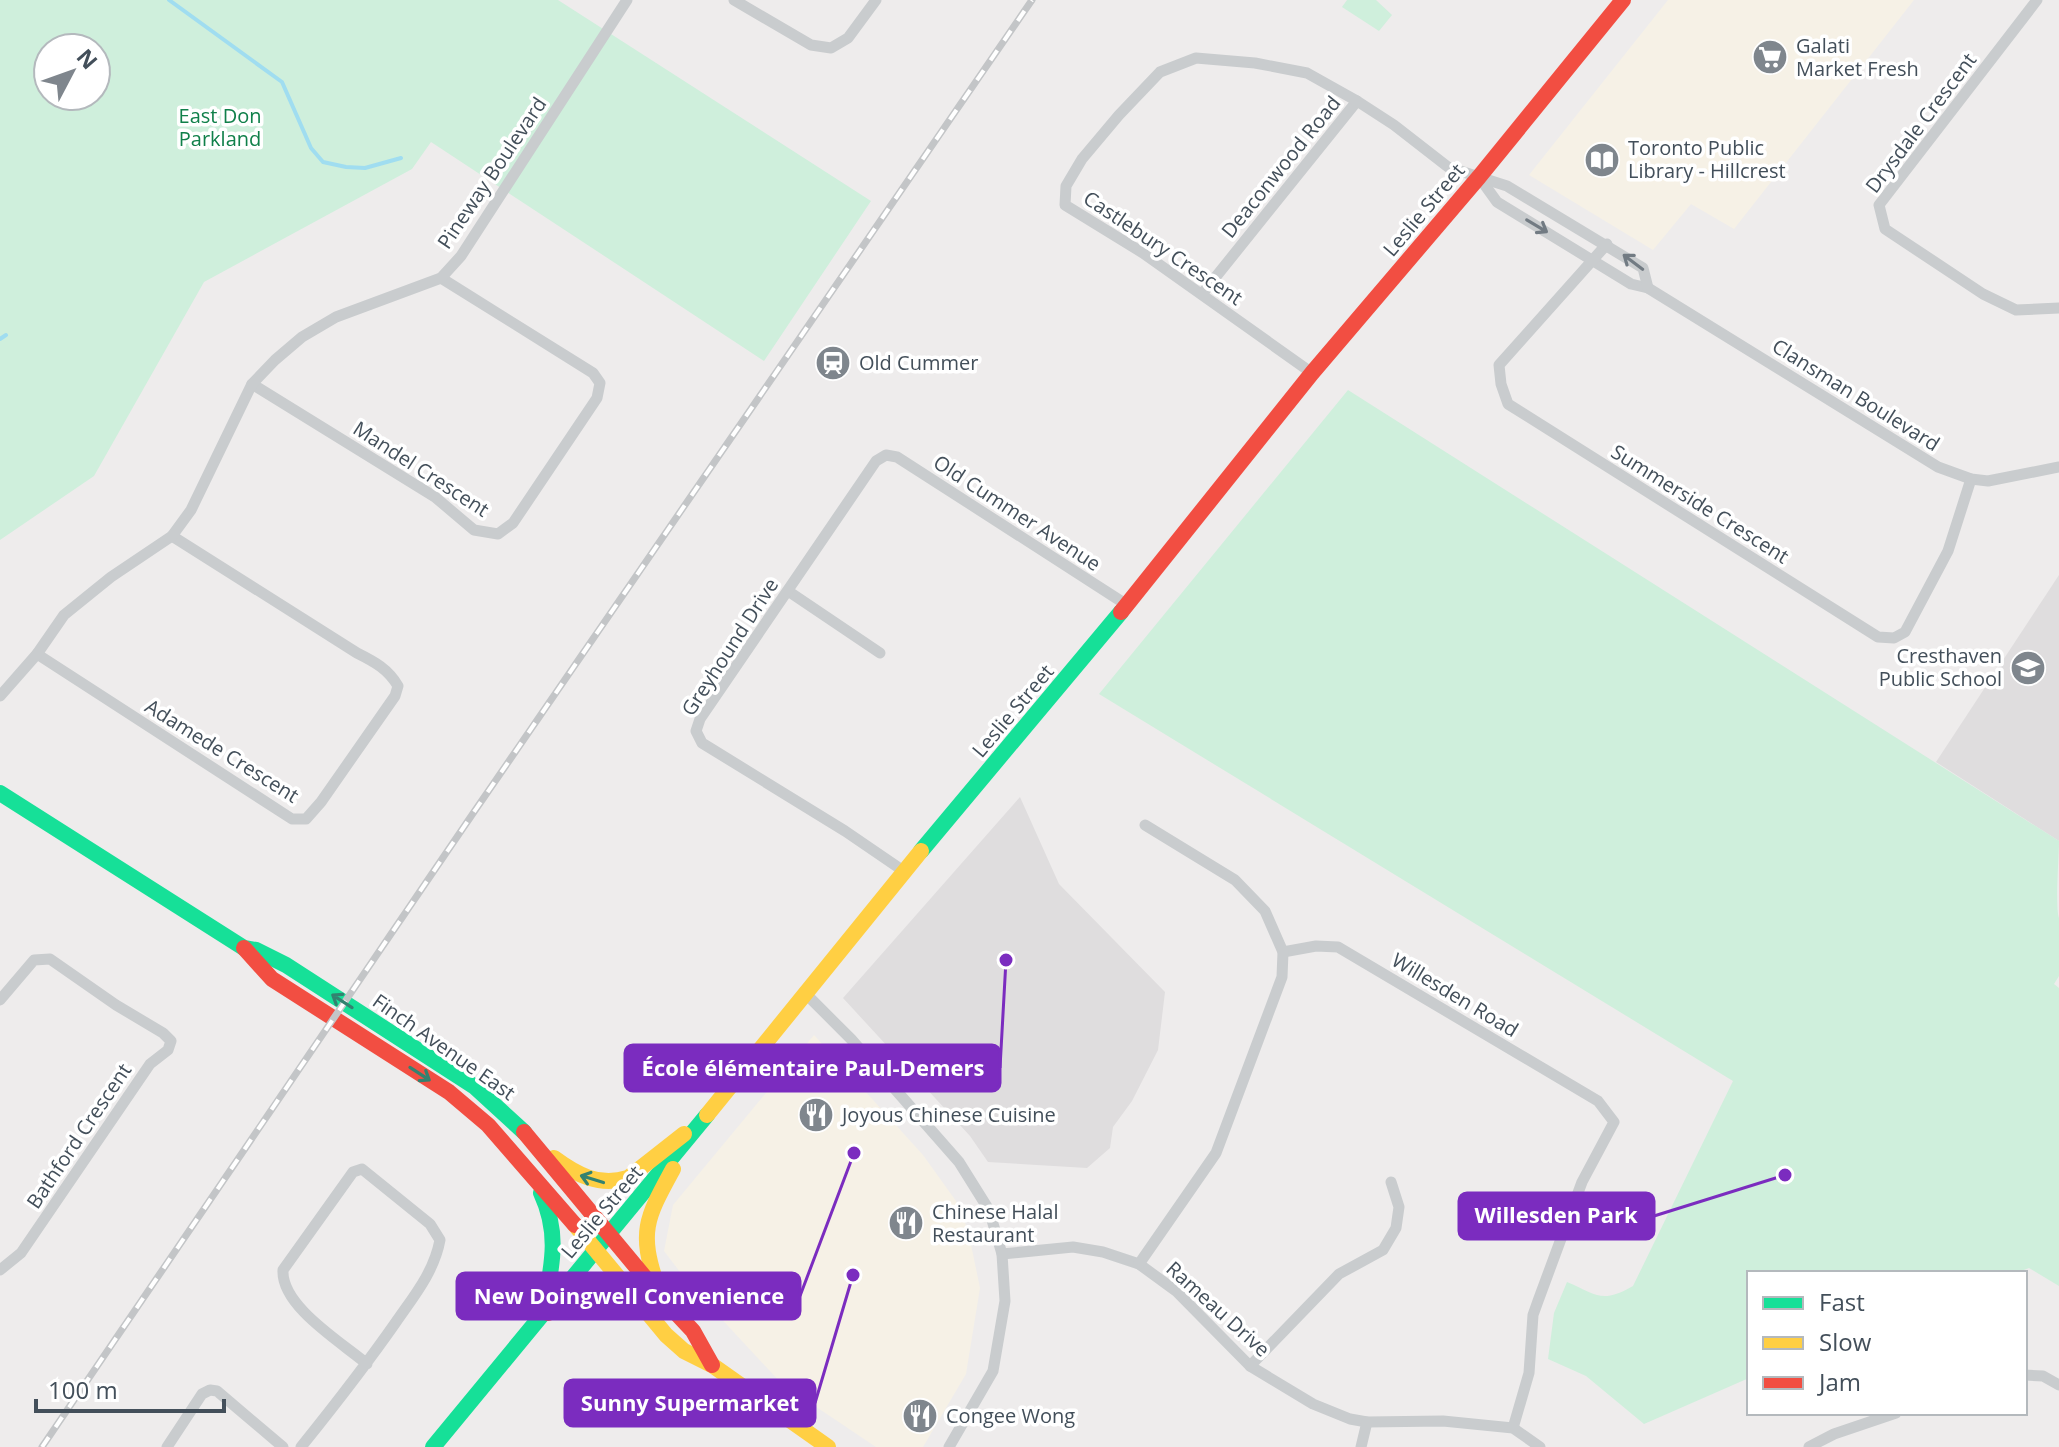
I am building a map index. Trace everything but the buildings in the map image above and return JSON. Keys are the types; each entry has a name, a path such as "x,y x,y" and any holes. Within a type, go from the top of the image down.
{"main road":[{"name":"Leslie Street","path":"433,1447 687,1141 804,992 1127,605 1312,373 1479,177 1623,0"},
{"name":"Finch Avenue East","path":"0,793 244,948 272,979 449,1092 488,1125 526,1166 647,1315 684,1351 712,1365 828,1447"},
{"name":"Finch Avenue East","path":"244,948 256,950 286,965 475,1087 517,1123 693,1331 712,1365"},
{"path":"533,1142 584,1178 618,1183 704,1119"},
{"path":"662,1298 647,1259 644,1238 652,1210 687,1141"},
{"path":"526,1166 548,1205 555,1229 543,1316"},
{"path":"543,1316 591,1294 610,1296 647,1315"}],"street":[{"name":"Pineway Boulevard","path":"0,696 37,654 64,615 111,577 172,536 191,510 252,384 302,337 336,317 441,278 461,256 627,0"},
{"path":"734,0 811,45 831,48 848,38 876,0"},
{"name":"Drysdale Crescent","path":"2037,0 1879,205 1885,229 1983,294 2016,310 2059,308"},
{"name":"Castlebury Crescent","path":"1312,373 1202,294 1065,205 1066,186 1082,159 1119,115 1160,72 1196,58 1255,63 1307,73 1394,125 1448,167 1479,177"},
{"name":"Deaconwood Road","path":"1202,294 1357,101"},
{"name":"Clansman Boulevard","path":"1479,177 1519,192 1607,244 1643,268 1648,288"},
{"name":"Clansman Boulevard","path":"1479,177 1497,202 1631,284 1648,288 1938,467 1971,479 1988,481 2059,467"},
{"name":"Summerside Crescent","path":"1607,244 1499,365 1508,404 1878,637 1894,638 1905,632 1948,551 1971,479"},
{"name":"Mandel Crescent","path":"252,384 435,497 474,530 498,534 513,523 597,398 600,383 593,373 441,278"},
{"name":"Old Cummer Avenue","path":"886,455 897,457 1127,605"},
{"name":"Greyhound Drive","path":"886,455 876,461 700,719 696,731 702,743 845,831 905,872"},
{"name":"Adamede Crescent","path":"37,654 292,819 306,819 330,790 395,696 398,686 391,674 378,663 357,653 172,536"},
{"path":"788,591 880,653"},
{"path":"1139,1264 1216,1153 1282,977 1283,952 1265,911 1235,880 1145,825"},
{"name":"Willesden Road","path":"1283,952 1316,946 1338,947 1598,1101 1614,1122 1582,1182 1533,1315 1529,1373 1513,1428"},
{"name":"Bathford Crescent","path":"0,1000 34,960 50,959 171,1041 168,1050 150,1064 21,1253 0,1270"},
{"path":"804,992 851,1039 959,1162 989,1210 1002,1254 1005,1301 993,1371 949,1447"},
{"path":"301,1447 367,1364 430,1272 440,1240 430,1224 362,1169 353,1172 283,1270 283,1281 299,1308 367,1364"},
{"path":"1250,1366 1339,1274 1383,1250 1396,1228 1399,1207 1391,1182"},
{"name":"Rameau Drive","path":"1002,1254 1073,1247 1103,1252 1139,1264 1176,1291 1250,1366 1313,1404 1350,1419 1367,1422 1443,1421 1513,1428 1540,1447"},
{"path":"2027,1375 2043,1376 2059,1385"},
{"path":"167,1447 202,1394 210,1390 217,1391 283,1447"},
{"path":"1809,1447 1834,1434 1890,1415"},
{"path":"1361,1447 1367,1422"}],"shaded area":[{"path":"1668,0 1914,0 1734,229 1691,204 1653,250 1529,175"},
{"name":"Cresthaven Public School","path":"2059,575 2059,841 1936,762"},
{"path":"1020,797 1059,884 1165,992 1158,1050 1132,1101 1113,1127 1110,1148 1087,1168 988,1162 970,1136 843,998"},
{"path":"814,1035 923,1155 956,1201 968,1230 980,1288 966,1374 923,1447 876,1447 782,1384 690,1285 664,1251 673,1205"}],"green space":[{"name":"East Don Parkland","path":"0,0 558,0 871,201 764,361 431,142 412,169 204,282 94,476 0,540"},
{"path":"1347,0 1376,0 1392,15 1379,31 1342,7"},
{"path":"1348,390 2059,841 2059,976 2054,984 2059,988 2059,1286 2029,1268 2021,1271 1747,1271 1747,1379 1644,1424 1586,1376 1548,1359 1554,1313 1567,1282 1600,1296 1614,1295 1633,1286 1733,1081 1099,694"}],"waterway":[{"path":"169,0 282,82 311,148 323,162 365,168 401,158"},
{"path":"0,339 6,335"}],"railway":[{"path":"42,1447 1032,0"}],"traffic: fast":[{"path":"921,851 1121,612"},
{"path":"0,793 244,948 256,950 286,965 475,1087 524,1132"},
{"path":"433,1447 707,1115"},
{"path":"541,1193 553,1238 543,1314"}],"traffic: slow":[{"path":"707,1115 921,851"},
{"path":"554,1158 589,1178 607,1181 628,1178 684,1134"},
{"path":"657,1285 648,1251 648,1225 673,1169"},
{"path":"575,1225 666,1335 684,1351 712,1365 828,1447"}],"traffic: jam":[{"path":"1121,612 1312,373 1479,177 1623,0"},
{"path":"244,948 272,979 449,1092 488,1125 575,1225"},
{"path":"524,1132 693,1331 712,1365"},
{"path":"548,1313 594,1297 614,1300 640,1311"}],"place":[{"name":"Galati Market Fresh","path":"1770,57"},
{"name":"Toronto Public Library - Hillcrest","path":"1602,160"},
{"name":"Old Cummer","path":"833,363"},
{"name":"Cresthaven Public School","path":"2028,668"},
{"name":"École élémentaire Paul-Demers","path":"1006,960"},
{"name":"Joyous Chinese Cuisine","path":"816,1115"},
{"name":"New Doingwell Convenience","path":"854,1153"},
{"name":"Willesden Park","path":"1785,1175"},
{"name":"Chinese Halal Restaurant","path":"906,1223"},
{"name":"Sunny Supermarket","path":"853,1275"},
{"name":"Congee Wong","path":"920,1416"}]}
